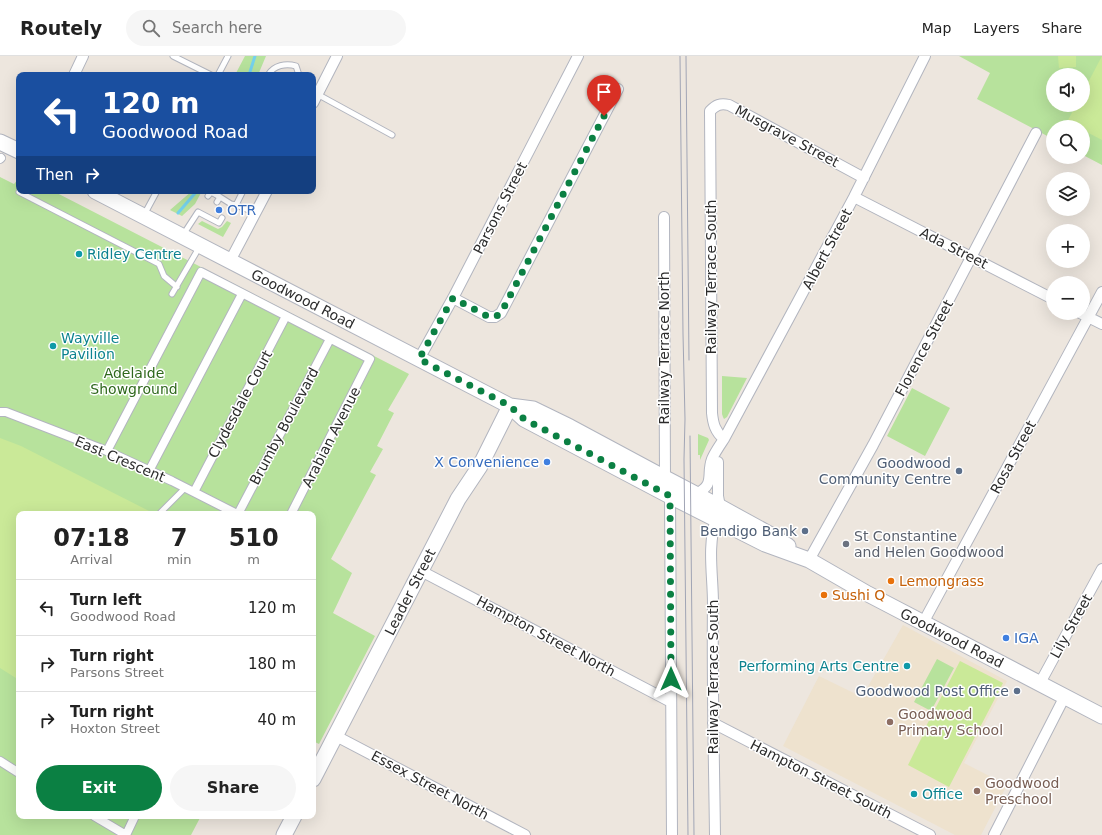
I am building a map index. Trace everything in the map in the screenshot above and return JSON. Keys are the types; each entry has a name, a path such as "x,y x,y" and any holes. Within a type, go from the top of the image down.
{"main road":[{"path":"0,142 16,150"},
{"name":"Goodwood Road","path":"101,194 510,406 524,419 670,496 695,501"},
{"name":"Goodwood Road","path":"510,406 533,409 546,414 665,478 695,501 718,513 771,535 807,559 868,594 1102,716"},
{"name":"Leader Street","path":"316,773 458,499 480,466 510,406"},
{"path":"284,835 292,819"}],"street":[{"path":"75,72 83,56"},
{"path":"316,96 337,56"},
{"name":"Parsons Street","path":"419,359 453,298 578,56"},
{"name":"Albert Street","path":"695,501 707,486 710,479 712,458 724,439 854,197 925,56"},
{"path":"453,298 489,317 495,317 501,313 618,89"},
{"name":"Musgrave Street","path":"710,111 719,104 729,105 864,178"},
{"name":"Railway Terrace South","path":"710,111 712,413 717,431 724,439"},
{"name":"Florence Street","path":"807,559 873,445 1036,133"},
{"path":"230,261 266,194"},
{"name":"Ada Street","path":"854,197 1046,295"},
{"name":"Railway Terrace North","path":"664,217 665,478"},
{"path":"107,451 201,272 330,339"},
{"name":"Rosa Street","path":"1090,307 1102,292"},
{"path":"149,471 242,294"},
{"name":"Clydesdale Court","path":"194,492 286,316"},
{"path":"1090,318 1102,324"},
{"name":"Rosa Street","path":"923,622 1081,320"},
{"name":"Arabian Avenue","path":"293,511 370,360 330,339"},
{"name":"Brumby Boulevard","path":"240,511 330,339"},
{"name":"East Crescent","path":"0,412 6,412 107,451 232,511"},
{"name":"Albert Street","path":"718,513 717,466 724,439"},
{"path":"670,496 672,835"},
{"path":"670,526 677,512 695,501"},
{"name":"Railway Terrace South","path":"715,835 713,599 710,550 718,513"},
{"name":"Lily Street","path":"1040,683 1102,570"},
{"name":"Hampton Street North","path":"421,571 671,702"},
{"path":"994,835 1065,696"},
{"name":"Hampton Street South","path":"713,723 930,835"},
{"name":"Essex Street North","path":"336,736 525,835"},
{"path":"0,761 16,770"},
{"path":"99,819 126,835 134,819"}],"lane":[{"path":"173,56 205,72"},
{"path":"220,72 228,56"},
{"path":"272,72 278,66 289,64 296,66 298,72"},
{"path":"316,98 392,135"},
{"path":"23,194 159,264 164,276 176,287"},
{"path":"147,218 156,194"},
{"path":"213,194 232,205 256,213"},
{"path":"232,205 241,194"},
{"path":"182,236 199,210 210,215 219,223 222,218"},
{"path":"172,294 200,245"},
{"path":"162,511 185,488"}],"shaded area":[{"name":"Goodwood Primary School","path":"903,625 1007,681 964,763 1007,785 981,835 955,835 783,746 819,676 862,697"}],"green space":[{"path":"245,56 266,56 259,72 237,72"},
{"path":"959,56 1102,56 1102,165 1090,159 1090,120 1046,120 1046,135 977,99 990,73"},
{"path":"1058,56 1076,56 1076,67 1059,68"},
{"path":"1102,56 1102,140 1090,134 1090,120 1068,120 1072,112 1090,112 1090,79"},
{"name":"Adelaide Showground","path":"0,177 14,184 16,182 16,194 59,194 409,374 388,410 394,413 377,446 383,449 370,472 376,475 331,559 352,573 333,613 375,636 319,744 316,742 316,511 16,511 16,819 199,819 191,835 0,835"},
{"path":"189,194 200,194 195,204 182,216 170,210"},
{"path":"202,221 218,229 227,221 231,223 223,237 198,224"},
{"path":"722,376 747,378 727,417 724,419 722,414"},
{"path":"912,388 950,408 925,456 887,436"},
{"path":"698,434 708,438 709,440 700,460 700,455 698,455"},
{"path":"0,438 21,446 149,511 16,511 16,678 0,668"},
{"path":"937,659 954,668 931,711 914,702"},
{"path":"960,661 1003,683 949,787 908,765 922,737 921,736"}],"waterway":[{"path":"250,72 255,56"},
{"path":"178,213 194,194"}],"tram line":[{"path":"680,56 685,419 684,459 688,835"},
{"path":"686,56 689,360"},
{"path":"690,436 694,835"}],"place":[{"name":"OTR","path":"219,210"},
{"name":"Ridley Centre","path":"79,254"},
{"name":"Wayville Pavilion","path":"53,346"},
{"name":"X Convenience","path":"547,462"},
{"name":"Goodwood Community Centre","path":"959,471"},
{"name":"Bendigo Bank","path":"805,531"},
{"name":"St Constantine and Helen Goodwood","path":"846,544"},
{"name":"Lemongrass","path":"891,581"},
{"name":"Sushi Q","path":"824,595"},
{"name":"IGA","path":"1006,638"},
{"name":"Performing Arts Centre","path":"907,666"},
{"name":"Goodwood Post Office","path":"1017,691"},
{"name":"Goodwood Primary School","path":"890,722"},
{"name":"Goodwood Preschool","path":"977,791"},
{"name":"Office","path":"914,794"}],"route":[{"path":"604,116 501,313 495,317 489,317 453,298 419,359 510,406 524,419 670,496 671,679"}]}
